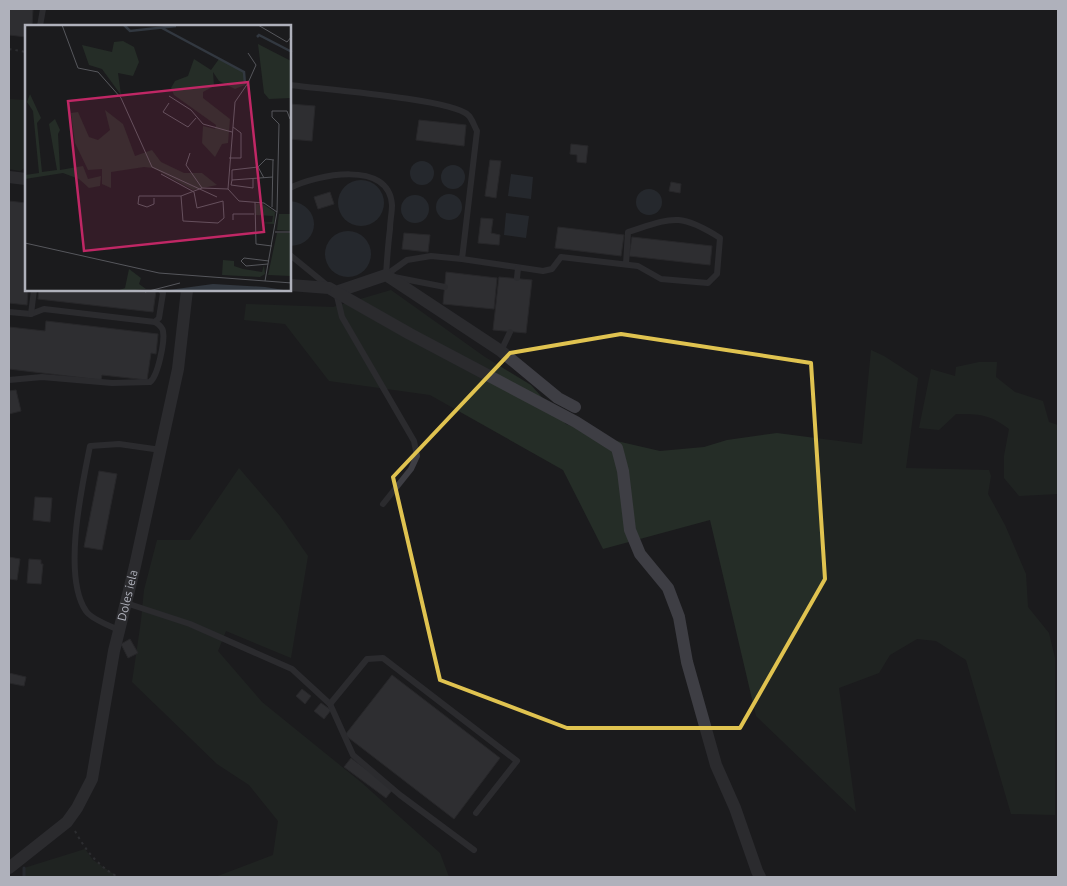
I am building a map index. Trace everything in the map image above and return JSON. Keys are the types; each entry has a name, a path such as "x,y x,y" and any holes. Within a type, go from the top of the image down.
{"street":[{"path":"9,176 25,179"},
{"path":"336,292 386,275 501,351 558,398 575,408"},
{"path":"291,286 329,288 410,334 576,422 617,448 623,471 630,530 640,554 668,588 679,617 687,662 716,765 735,808 760,877"},
{"name":"Doles iela","path":"9,868 69,820 92,779 109,674 178,369 187,291"}],"lane":[{"path":"40,25 43,9"},
{"path":"291,85 425,102 450,107 467,114 477,131 462,259"},
{"path":"291,188 303,182 344,174 364,175 379,180 388,191 392,204 386,275"},
{"path":"386,275 407,260 431,256 543,272 552,269 561,258 638,266 661,279 708,284 716,274 720,238 682,219 668,220 628,232 626,264"},
{"path":"291,256 336,292 342,317 414,441 417,456 411,469 383,504"},
{"path":"518,268 518,278"},
{"path":"386,275 445,287"},
{"path":"31,314 34,291"},
{"path":"155,322 159,318 162,291"},
{"path":"9,312 31,314 44,309 155,322 163,330 157,369 154,378 150,382 112,384 42,377 9,380"},
{"path":"501,351 510,332"},
{"path":"119,630 86,612 78,591 75,567 76,522 90,446 119,444 161,450"},
{"path":"126,603 190,624 292,669 330,704 353,755 400,795 474,850"},
{"path":"330,704 366,659 383,658 517,761 476,813"}],"path":[{"path":"9,49 25,52"},
{"path":"69,820 93,860 118,877"}],"highlighted area":[{"path":"621,334 811,363 825,579 740,728 567,728 440,680 393,477 510,353"}],"shaded area":[{"path":"9,99 25,100 25,168 20,171 9,169"},
{"path":"422,161 431,164 434,173 431,182 422,185 413,182 410,173 413,164"},
{"path":"453,165 462,168 465,177 462,186 453,189 444,186 441,177 444,168"},
{"path":"511,174 533,177 531,199 508,196"},
{"path":"361,180 374,184 380,190 384,203 380,216 374,222 361,226 348,222 342,216 338,203 342,190 348,184"},
{"path":"649,189 658,193 662,202 658,211 649,215 640,211 636,202 640,193"},
{"path":"449,194 458,198 462,207 458,216 449,220 440,216 436,207 440,198"},
{"path":"415,195 425,199 429,209 425,219 415,223 405,219 401,209 405,199"},
{"path":"291,201 301,204 308,209 314,224 308,239 300,244 291,246"},
{"path":"506,213 529,216 526,238 504,235"},
{"path":"343,231 353,231 367,241 371,254 367,267 361,273 353,277 343,277 329,267 325,259 325,249 335,235"},
{"path":"391,290 485,357 531,385 566,424 608,439 660,451 704,447 727,440 777,433 862,444 871,350 918,378 906,468 989,470 991,476 988,494 1005,525 1026,574 1028,607 1049,633 1055,658 1055,815 1011,814 966,660 936,641 917,639 890,655 879,673 839,688 856,812 756,716 710,520 603,549 563,470 430,395 329,381 285,324 244,320 246,304 333,307"},
{"path":"979,362 997,362 996,377 1015,392 1043,401 1049,422 1058,425 1058,494 1019,496 1004,478 1004,456 1009,429 996,420 978,415 956,414 939,430 919,428 931,369 955,376 956,367"},
{"path":"239,468 280,516 308,556 291,658 226,631 218,651 262,702 362,783 440,853 449,877 215,877 273,855 278,821 249,785 217,764 132,682 144,590 157,540 190,540"},
{"path":"85,849 93,860 118,877 24,877 24,868"}],"building":[{"path":"9,9 33,9 32,25 25,25 25,37 9,35"},
{"path":"291,104 315,106 312,141 291,139"},
{"path":"419,120 466,125 464,146 416,140"},
{"path":"571,144 588,146 586,163 577,162 577,155 570,154"},
{"path":"490,160 501,161 496,198 485,196"},
{"path":"671,182 681,184 680,193 669,191"},
{"path":"330,192 334,204 318,209 314,197"},
{"path":"9,201 25,203 25,291 28,291 27,305 9,303"},
{"path":"481,218 493,219 491,233 500,235 499,245 478,243"},
{"path":"558,227 624,235 621,256 555,248"},
{"path":"404,233 430,235 428,252 402,249"},
{"path":"632,237 712,246 710,265 629,256"},
{"path":"446,272 497,278 494,309 443,304"},
{"path":"499,277 532,280 526,333 493,330"},
{"path":"39,291 156,291 153,312 38,299"},
{"path":"46,321 158,334 156,354 151,353 147,380 102,375 101,380 9,369 9,327 45,331"},
{"path":"16,390 21,411 9,414 9,391"},
{"path":"99,471 117,474 102,550 84,547"},
{"path":"35,497 52,498 50,522 33,520"},
{"path":"9,557 20,559 17,580 9,579"},
{"path":"29,559 41,560 41,564 43,564 41,584 27,583"},
{"path":"130,639 138,653 128,658 121,644"},
{"path":"9,673 26,677 24,686 9,683"},
{"path":"392,675 500,758 454,819 345,735"},
{"path":"302,689 311,696 305,704 296,696"},
{"path":"321,703 331,710 324,719 314,711"},
{"path":"351,758 393,789 386,798 344,767"}],"waterway":[{"path":"24,868 24,877"}]}
